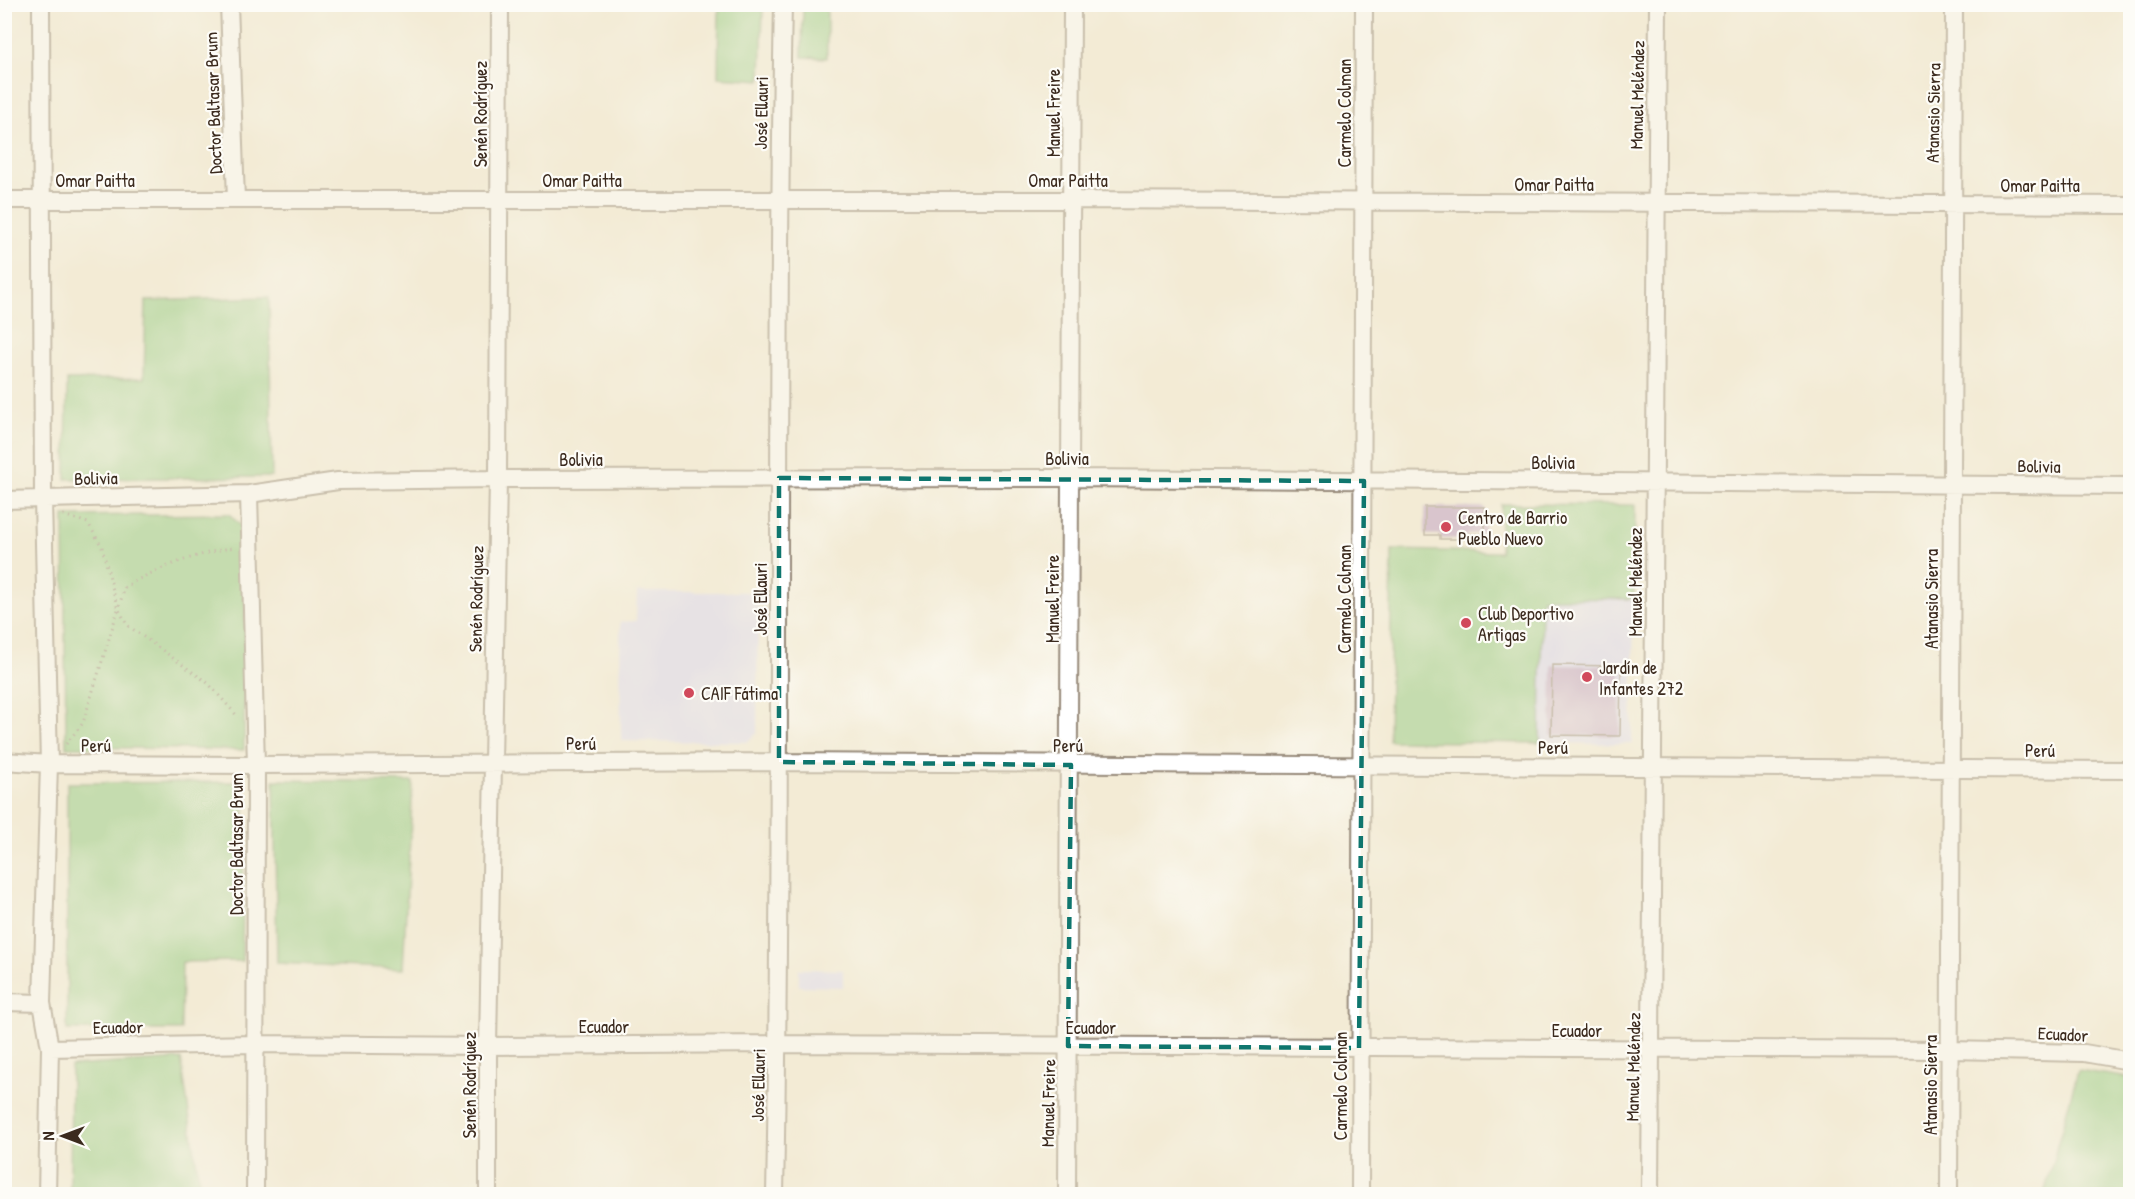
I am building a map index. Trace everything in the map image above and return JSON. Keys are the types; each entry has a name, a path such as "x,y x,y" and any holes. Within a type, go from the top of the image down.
{"street":[{"path":"41,4 43,499 49,764 42,1003 50,1048 47,1194"},
{"name":"Doctor Baltasar Brum","path":"229,4 236,200"},
{"name":"Senén Rodríguez","path":"488,1194 488,1046 498,479 500,4"},
{"name":"José Ellauri","path":"775,1194 778,1044 779,200 783,4"},
{"name":"Manuel Freire","path":"1067,1194 1071,765 1072,4"},
{"name":"Carmelo Colman","path":"1360,1194 1364,4"},
{"name":"Manuel Meléndez","path":"1650,1194 1653,1050 1655,204 1658,4"},
{"name":"Atanasio Sierra","path":"1949,1194 1954,4"},
{"name":"Omar Paitta","path":"4,200 1072,200 2130,205"},
{"name":"Bolivia","path":"4,500 249,494 338,481 498,479 1072,478 2130,486"},
{"name":"Doctor Baltasar Brum","path":"249,494 256,765 255,1194"},
{"name":"Perú","path":"4,761 49,764 256,765 779,762 2130,770"},
{"path":"4,1002 42,1003"},
{"name":"Ecuador","path":"50,1048 255,1044 488,1046 778,1044 1950,1050 2084,1053 2130,1061"}],"path":[{"path":"43,499 64,516 88,523 102,547 117,606 127,625 208,683 242,721"},
{"path":"49,764 83,723 117,606 125,587 147,574 189,559 237,547 241,539"}],"highlighted area":[{"path":"779,478 1364,481 1359,1048 1068,1046 1071,765 779,762"}],"shaded area":[{"name":"CAIF Fátima","path":"637,592 758,592 757,733 747,742 621,741 620,622 636,621"},
{"name":"Jardín de Infantes 272","path":"1542,598 1634,599 1632,744 1540,743"},
{"path":"799,969 843,970 843,987 799,986"}],"green space":[{"path":"719,5 763,5 761,80 718,77"},
{"path":"803,5 827,5 827,58 802,57"},
{"path":"269,297 272,477 66,479 67,380 144,378 146,301"},
{"path":"1501,504 1635,505 1634,599 1542,598 1540,743 1389,741 1392,550 1500,552"},
{"path":"229,514 246,531 244,750 66,747 64,516"},
{"path":"274,780 413,782 403,969 277,963"},
{"path":"245,782 242,961 182,962 181,1030 67,1030 67,783"},
{"path":"181,1059 201,1194 70,1194 71,1066"},
{"path":"2078,1070 2130,1078 2130,1194 2044,1194"}],"building":[{"path":"1425,507 1485,507 1485,534 1467,534 1467,539 1440,539 1440,535 1425,535"},
{"path":"1552,665 1621,666 1620,736 1551,735"}],"place":[{"name":"Centro de Barrio Pueblo Nuevo","path":"1446,527"},
{"name":"Club Deportivo Artigas","path":"1466,623"},
{"name":"Jardín de Infantes 272","path":"1587,677"},
{"name":"CAIF Fátima","path":"689,693"}]}
